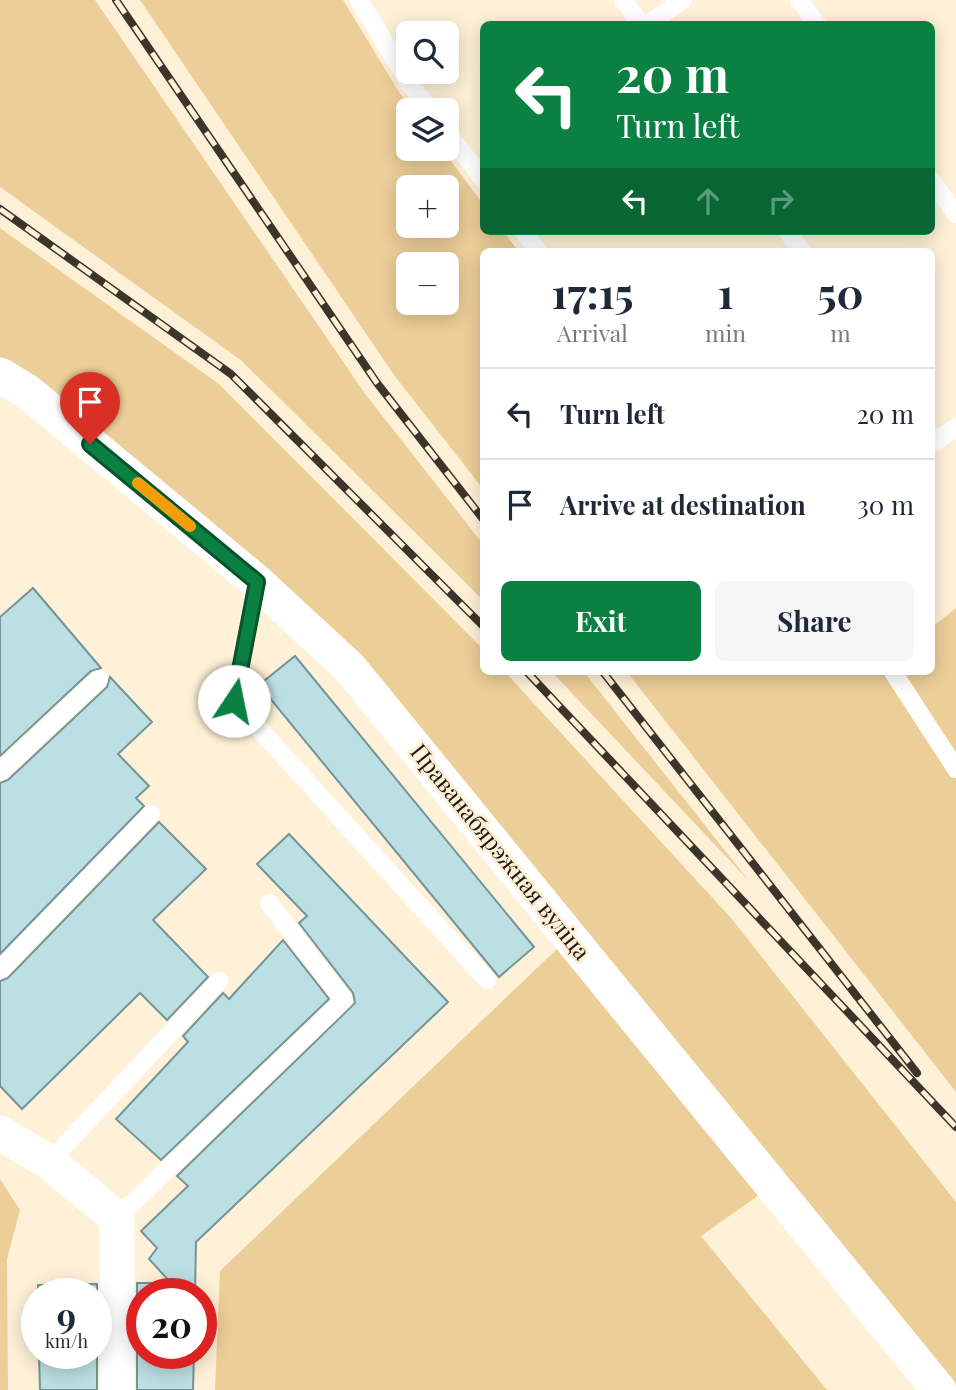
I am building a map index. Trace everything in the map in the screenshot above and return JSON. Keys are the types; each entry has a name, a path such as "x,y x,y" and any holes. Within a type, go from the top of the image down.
{"street":[{"name":"Праванабярэжная вуліца","path":"0,375 27,392 257,582 350,668 939,1390"},
{"path":"0,1133 49,1162 117,1218 117,1390"}],"lane":[{"path":"359,0 421,98"},
{"path":"624,0 639,21"},
{"path":"652,21 683,0"},
{"path":"799,0 815,21"},
{"path":"459,148 480,175"},
{"path":"935,186 956,215"},
{"path":"935,441 956,427"},
{"path":"257,582 234,701 487,980"},
{"path":"895,675 956,769"},
{"path":"0,772 99,679"},
{"path":"0,970 151,814"},
{"path":"117,1218 344,1000 270,902"},
{"path":"49,1162 219,981"}],"shaded area":[{"path":"0,0 95,0 366,395 480,540 480,597 242,361 0,187"},
{"path":"140,0 343,0 404,98 396,98 396,161 451,161 480,200 480,235 506,235 516,248 480,248 480,485 394,375"},
{"path":"0,228 219,384 480,646 480,675 508,675 731,918 956,1202 956,1386 783,1178 701,1236 827,1390 215,1390 220,1271 558,948 367,665 0,362"},
{"path":"956,608 956,1092 629,675 935,675 935,625"},
{"path":"555,675 586,675 749,881"},
{"path":"0,1179 20,1210 7,1259 8,1390 0,1390"}],"building":[{"path":"33,588 101,668 91,671 0,756 0,617"},
{"path":"295,656 534,947 499,977 259,685"},
{"path":"110,677 152,722 118,754 149,786 136,798 144,806 0,954 0,783 8,780 107,687"},
{"path":"159,822 206,869 153,920 208,977 167,1020 140,993 22,1109 0,1086 0,981 8,978"},
{"path":"289,834 448,1002 196,1242 195,1278 166,1278 149,1259 157,1248 141,1231 188,1186 177,1176 355,1003 353,993 299,923 307,916 257,864"},
{"path":"283,940 329,999 161,1160 116,1119 188,1042 183,1036 223,993 229,999"},
{"path":"39,1369 97,1369 97,1390 40,1390"},
{"path":"137,1369 194,1369 193,1390 137,1390"}],"railway":[{"path":"116,0 377,383 480,515"},
{"path":"0,209 231,374 480,623"},
{"path":"530,675 956,1127"},
{"path":"605,675 917,1073"}],"slow traffic":[{"path":"138,483 190,526"}],"route":[{"path":"90,444 257,582 234,701"}]}
